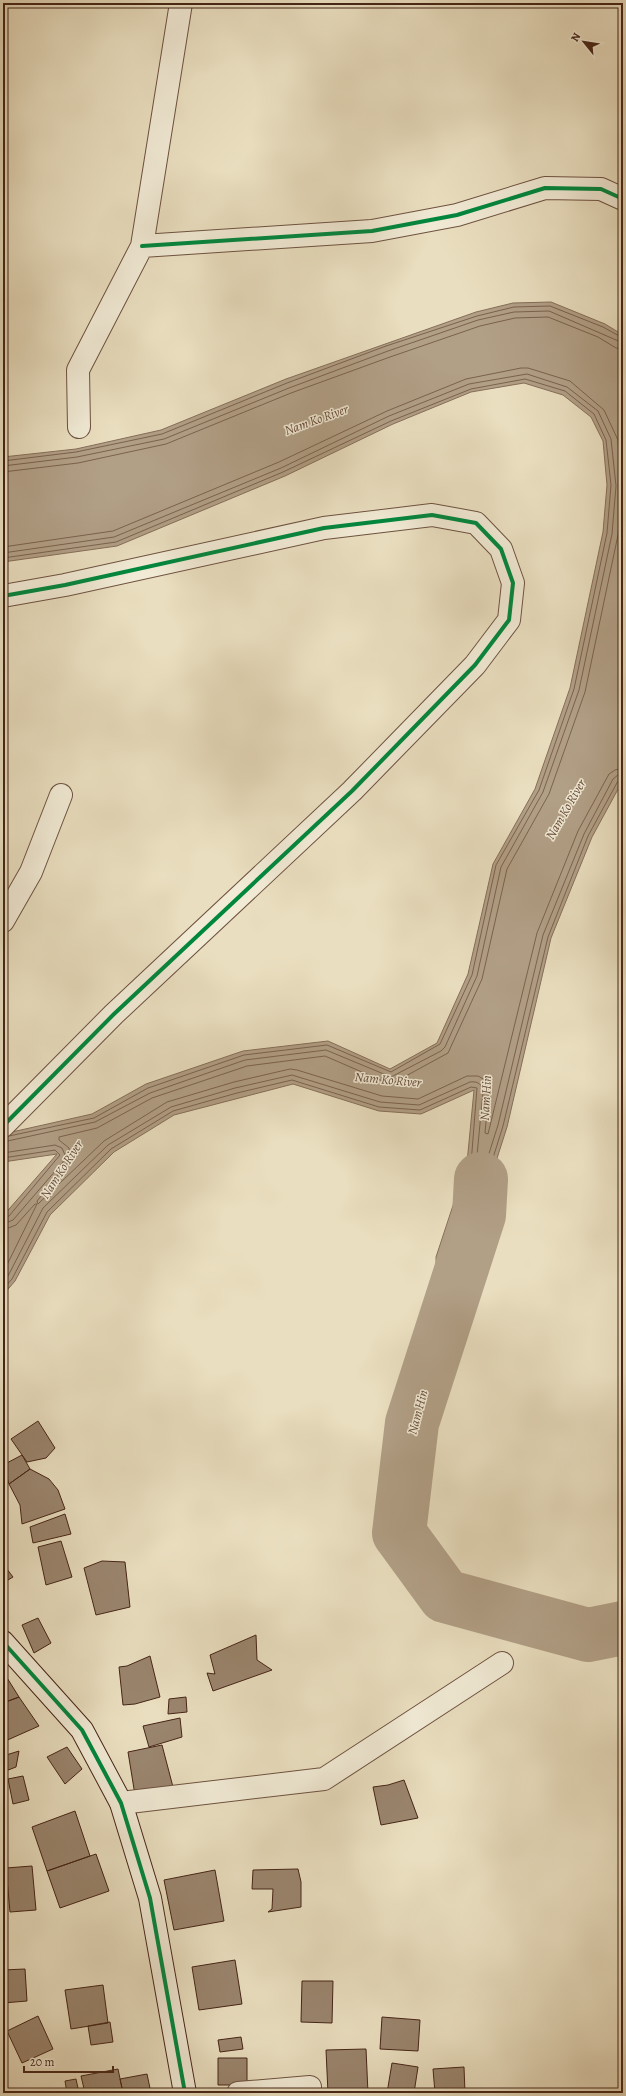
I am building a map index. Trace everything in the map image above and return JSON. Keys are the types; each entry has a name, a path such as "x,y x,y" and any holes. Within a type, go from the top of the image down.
{"street":[{"path":"79,427 78,370 142,246 181,3"},
{"path":"142,246 372,231 457,215 545,188 600,189 623,199"},
{"path":"3,596 65,585 324,528 432,515 476,523 501,549 513,583 509,620 475,665 352,792 114,1014 3,1126"},
{"path":"3,921 31,872 61,795"},
{"path":"3,1642 82,1730 121,1803 150,1898 185,2093"},
{"path":"121,1803 324,1779 502,1663"},
{"path":"238,2093 310,2087"}],"water":[{"name":"Nam Ko River","path":"551,302 605,324 623,335 623,780 592,837 551,938 507,1127 468,1249 437,1312 436,1257 467,1163 474,1090 421,1114 379,1111 293,1084 174,1115 114,1152 50,1215 15,1281 3,1295 3,1216 57,1154 3,1162 3,1134 92,1114 146,1084 243,1051 328,1041 390,1069 437,1043 468,974 493,864 535,789 570,688 603,532 607,485 603,441 591,417 563,395 524,383 471,392 393,424 285,476 117,546 3,562 3,457 76,449 161,430 286,379 476,312 513,303"}],"building":[{"path":"38,1421 55,1448 46,1458 27,1462 11,1439"},
{"path":"22,1455 30,1469 9,1484 3,1465"},
{"path":"30,1469 49,1479 58,1490 65,1509 22,1524 20,1505 9,1484"},
{"path":"65,1514 71,1534 33,1543 30,1527"},
{"path":"61,1541 72,1577 46,1585 38,1547"},
{"path":"102,1561 125,1562 130,1607 96,1615 84,1568"},
{"path":"3,1564 13,1577 3,1583"},
{"path":"38,1618 51,1643 34,1653 22,1625"},
{"path":"256,1635 257,1660 272,1670 213,1691 207,1673 215,1674 210,1655"},
{"path":"150,1656 160,1697 135,1704 123,1705 119,1667 127,1666"},
{"path":"4,1673 19,1697 3,1703 3,1674"},
{"path":"19,1697 39,1726 3,1742 3,1703"},
{"path":"186,1697 187,1712 168,1714 169,1699"},
{"path":"180,1718 182,1737 149,1747 143,1726"},
{"path":"162,1745 173,1787 135,1795 128,1752"},
{"path":"67,1747 82,1769 65,1784 47,1757"},
{"path":"19,1751 16,1767 3,1772 3,1756"},
{"path":"23,1776 29,1800 13,1804 8,1779"},
{"path":"404,1780 418,1818 381,1825 373,1787 388,1785"},
{"path":"75,1811 90,1856 47,1871 32,1827"},
{"path":"96,1854 109,1891 60,1908 47,1871"},
{"path":"32,1866 36,1910 10,1912 6,1868"},
{"path":"298,1869 301,1882 301,1907 268,1912 272,1909 273,1889 252,1889 253,1870"},
{"path":"215,1870 224,1921 174,1930 164,1880"},
{"path":"235,1960 242,2004 199,2010 192,1967"},
{"path":"25,1969 27,2001 3,2003 3,1970"},
{"path":"302,1981 333,1981 332,2023 301,2022"},
{"path":"103,1985 108,2023 71,2029 65,1990"},
{"path":"38,2016 53,2049 22,2063 7,2031"},
{"path":"382,2017 420,2020 418,2051 380,2049"},
{"path":"110,2022 113,2042 91,2045 88,2026"},
{"path":"241,2037 243,2049 220,2052 218,2040"},
{"path":"366,2049 368,2093 328,2093 326,2050"},
{"path":"218,2058 247,2058 247,2085 218,2085"},
{"path":"392,2063 418,2067 414,2093 387,2093"},
{"path":"464,2067 465,2093 435,2093 433,2069"},
{"path":"118,2069 123,2093 85,2093 81,2076"},
{"path":"147,2074 151,2093 123,2093 120,2079"},
{"path":"3,2077 9,2093 3,2093"},
{"path":"76,2079 79,2093 67,2093 65,2081"}],"waterway":[{"name":"Nam Hin","path":"481,1179 479,1215 412,1423 399,1533 445,1596 588,1635 623,1628"}],"cycle path":[{"path":"142,246 372,231 457,215 545,188 601,189 623,199"},
{"path":"3,596 65,585 324,528 432,515 476,523 501,549 513,583 509,620 475,665 352,791 114,1014 3,1126"},
{"path":"3,1642 82,1730 121,1803 150,1898 185,2093"}]}
